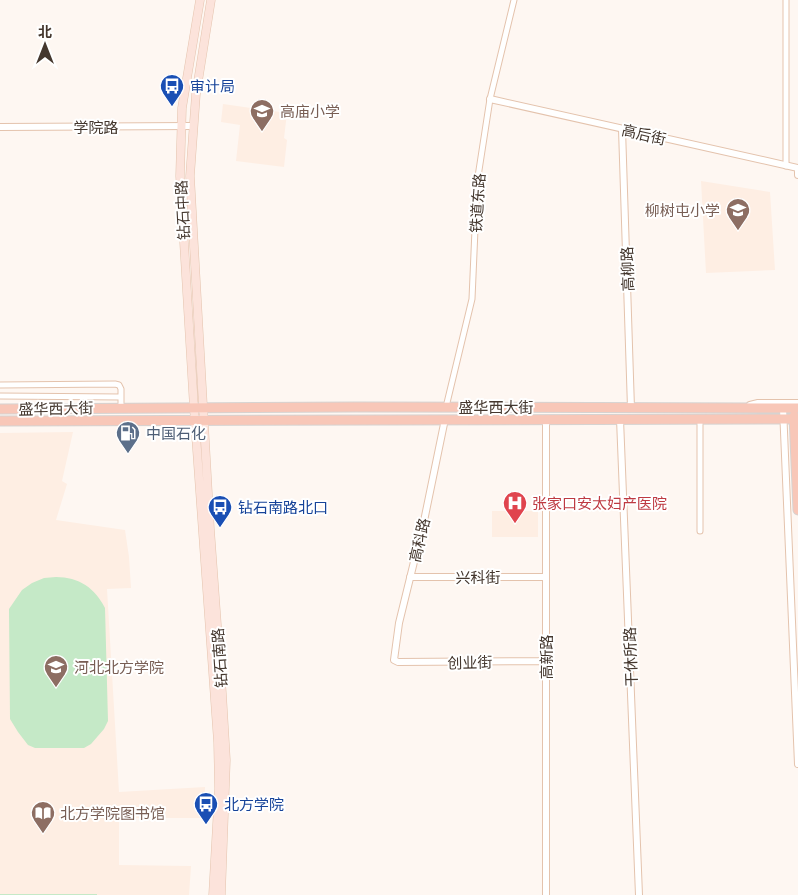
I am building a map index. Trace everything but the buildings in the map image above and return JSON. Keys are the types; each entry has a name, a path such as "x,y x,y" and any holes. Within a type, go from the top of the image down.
{"main road":[{"name":"钻石中路","path":"200,0 182,108 180,176 200,421"},
{"name":"钻石中路","path":"198,408 190,176 196,94 211,0"},
{"name":"盛华西大街","path":"0,409 322,407 783,408 797,406"},
{"path":"797,406 798,510"},
{"path":"322,407 322,420"},
{"name":"盛华西大街","path":"0,421 796,419"},
{"name":"钻石南路","path":"200,421 218,742 214,895"},
{"name":"钻石南路","path":"200,421 210,529 226,760 221,895"}],"street":[{"name":"铁道东路","path":"446,407 472,299 477,183 490,99 514,0"},
{"path":"786,0 786,166"},
{"name":"高后街","path":"490,99 798,168"},
{"name":"学院路","path":"0,127 193,126"},
{"name":"高柳路","path":"622,129 631,408"},
{"path":"798,168 798,175"},
{"path":"0,385 114,384 119,385 121,389 121,398 117,408"},
{"path":"0,396 121,398"},
{"path":"740,408 758,403 797,406"},
{"path":"783,408 798,764"},
{"name":"高科路","path":"394,660 399,623 444,419"},
{"name":"高新路","path":"546,419 546,895"},
{"name":"干休所路","path":"620,419 639,895"},
{"path":"700,419 700,531"},
{"name":"兴科街","path":"410,577 546,577"},
{"name":"创业街","path":"394,660 398,662 546,661"}],"shaded area":[{"name":"高庙小学","path":"223,104 287,113 284,138 287,140 284,167 236,161 240,125 221,122"},
{"name":"柳树屯小学","path":"701,181 770,192 775,270 706,273"},
{"name":"河北北方学院","path":"73,432 62,481 67,484 56,520 125,530 129,557 131,588 107,589 119,792 205,787 204,818 119,818 119,865 191,866 189,895 0,895 0,433"},
{"name":"张家口安太妇产医院","path":"492,511 538,511 538,537 492,537"}],"green space":[{"path":"44,578 72,579 85,585 91,589 105,608 108,721 104,729 91,744 84,748 35,748 28,745 10,719 9,609 22,590 32,583"},
{"path":"97,894 97,895 0,895"}],"place":[{"name":"审计局","path":"172,107"},
{"name":"高庙小学","path":"262,132"},
{"name":"柳树屯小学","path":"738,231"},
{"name":"中国石化","path":"128,454"},
{"name":"张家口安太妇产医院","path":"515,524"},
{"name":"钻石南路北口","path":"220,528"},
{"name":"河北北方学院","path":"56,688"},
{"name":"北方学院","path":"206,825"},
{"name":"北方学院图书馆","path":"43,834"}]}
